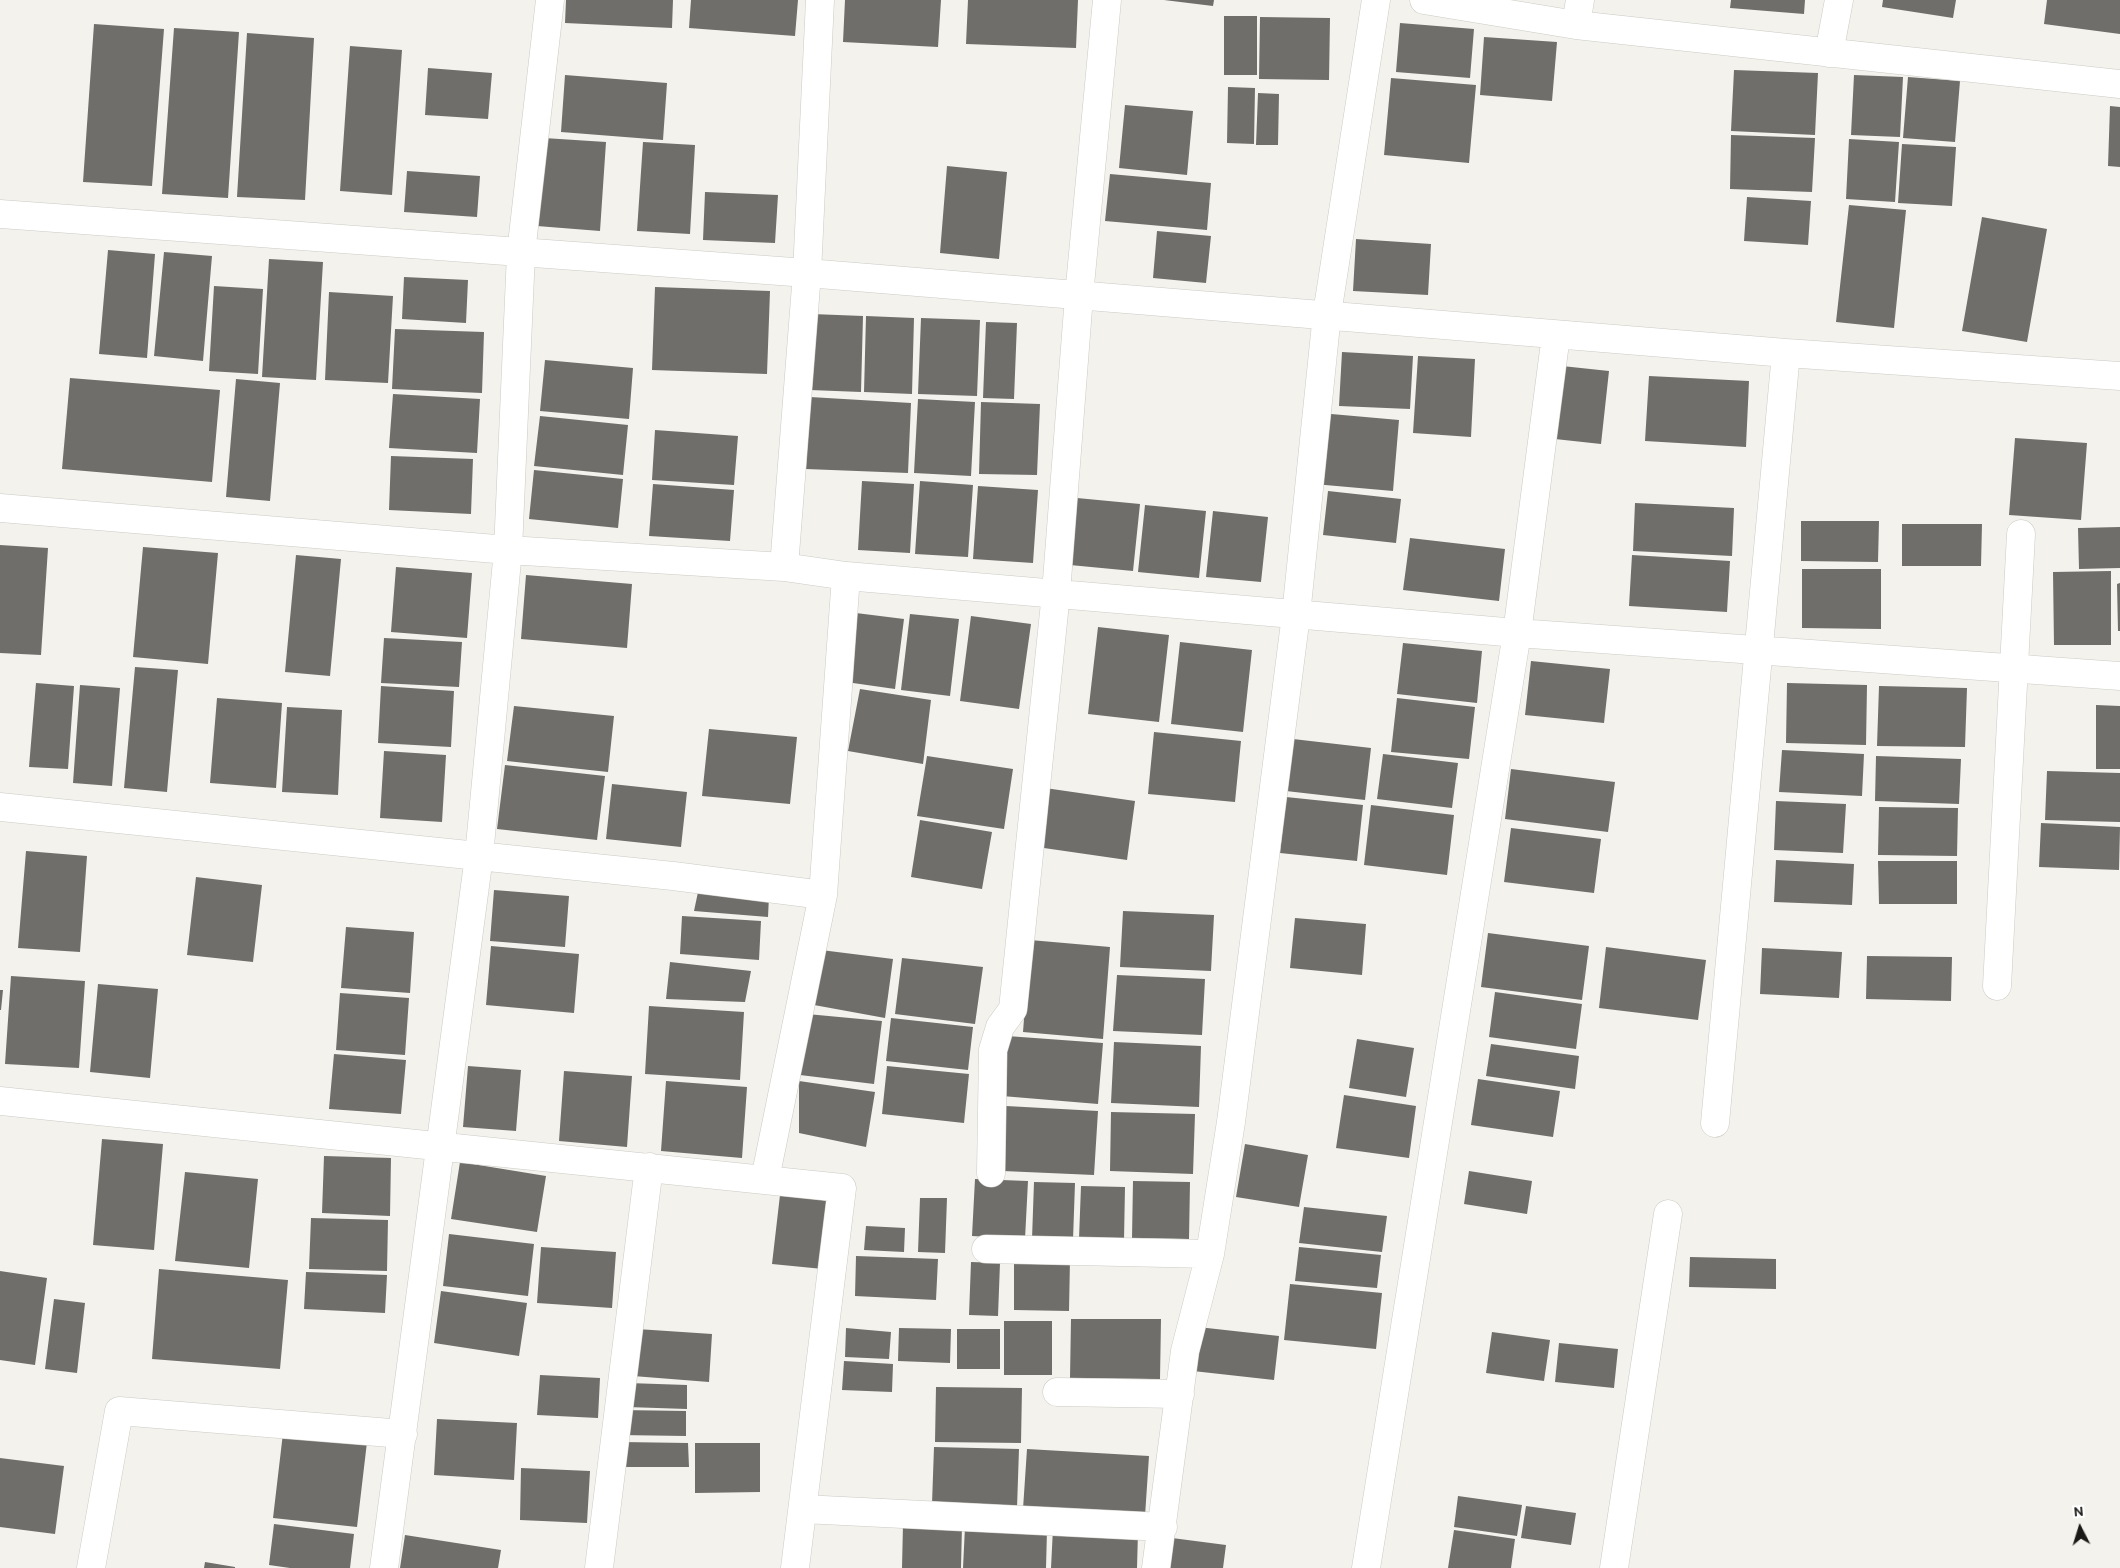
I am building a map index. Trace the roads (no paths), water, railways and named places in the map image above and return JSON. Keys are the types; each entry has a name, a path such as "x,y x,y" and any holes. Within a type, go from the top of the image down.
{"street":[{"path":"384,1568 404,1434 479,856 508,550 521,253 550,0"},
{"path":"784,567 807,273 820,0"},
{"path":"991,1173 993,1050 1000,1027 1013,1009 1056,593 1079,296 1107,0"},
{"path":"1156,1568 1163,1527 1185,1351 1210,1254 1231,1122 1296,615 1327,314 1376,0"},
{"path":"1424,0 1578,12 1828,53 2120,84"},
{"path":"1828,53 1839,0"},
{"path":"0,214 807,273 1079,296 1327,314 1556,335 2120,376"},
{"path":"1366,1568 1517,633 1556,335"},
{"path":"1715,1123 1786,353"},
{"path":"0,508 508,550 784,567 846,576 1517,633 2120,676"},
{"path":"1997,986 2021,534"},
{"path":"765,1179 823,894 846,576"},
{"path":"0,807 479,856 823,894"},
{"path":"0,1100 842,1188 795,1568"},
{"path":"599,1568 649,1167"},
{"path":"1614,1568 1668,1214"},
{"path":"986,1248 1210,1254"},
{"path":"1057,1392 1180,1394"},
{"path":"91,1568 118,1410 404,1434"},
{"path":"803,1509 1163,1527"}]}
